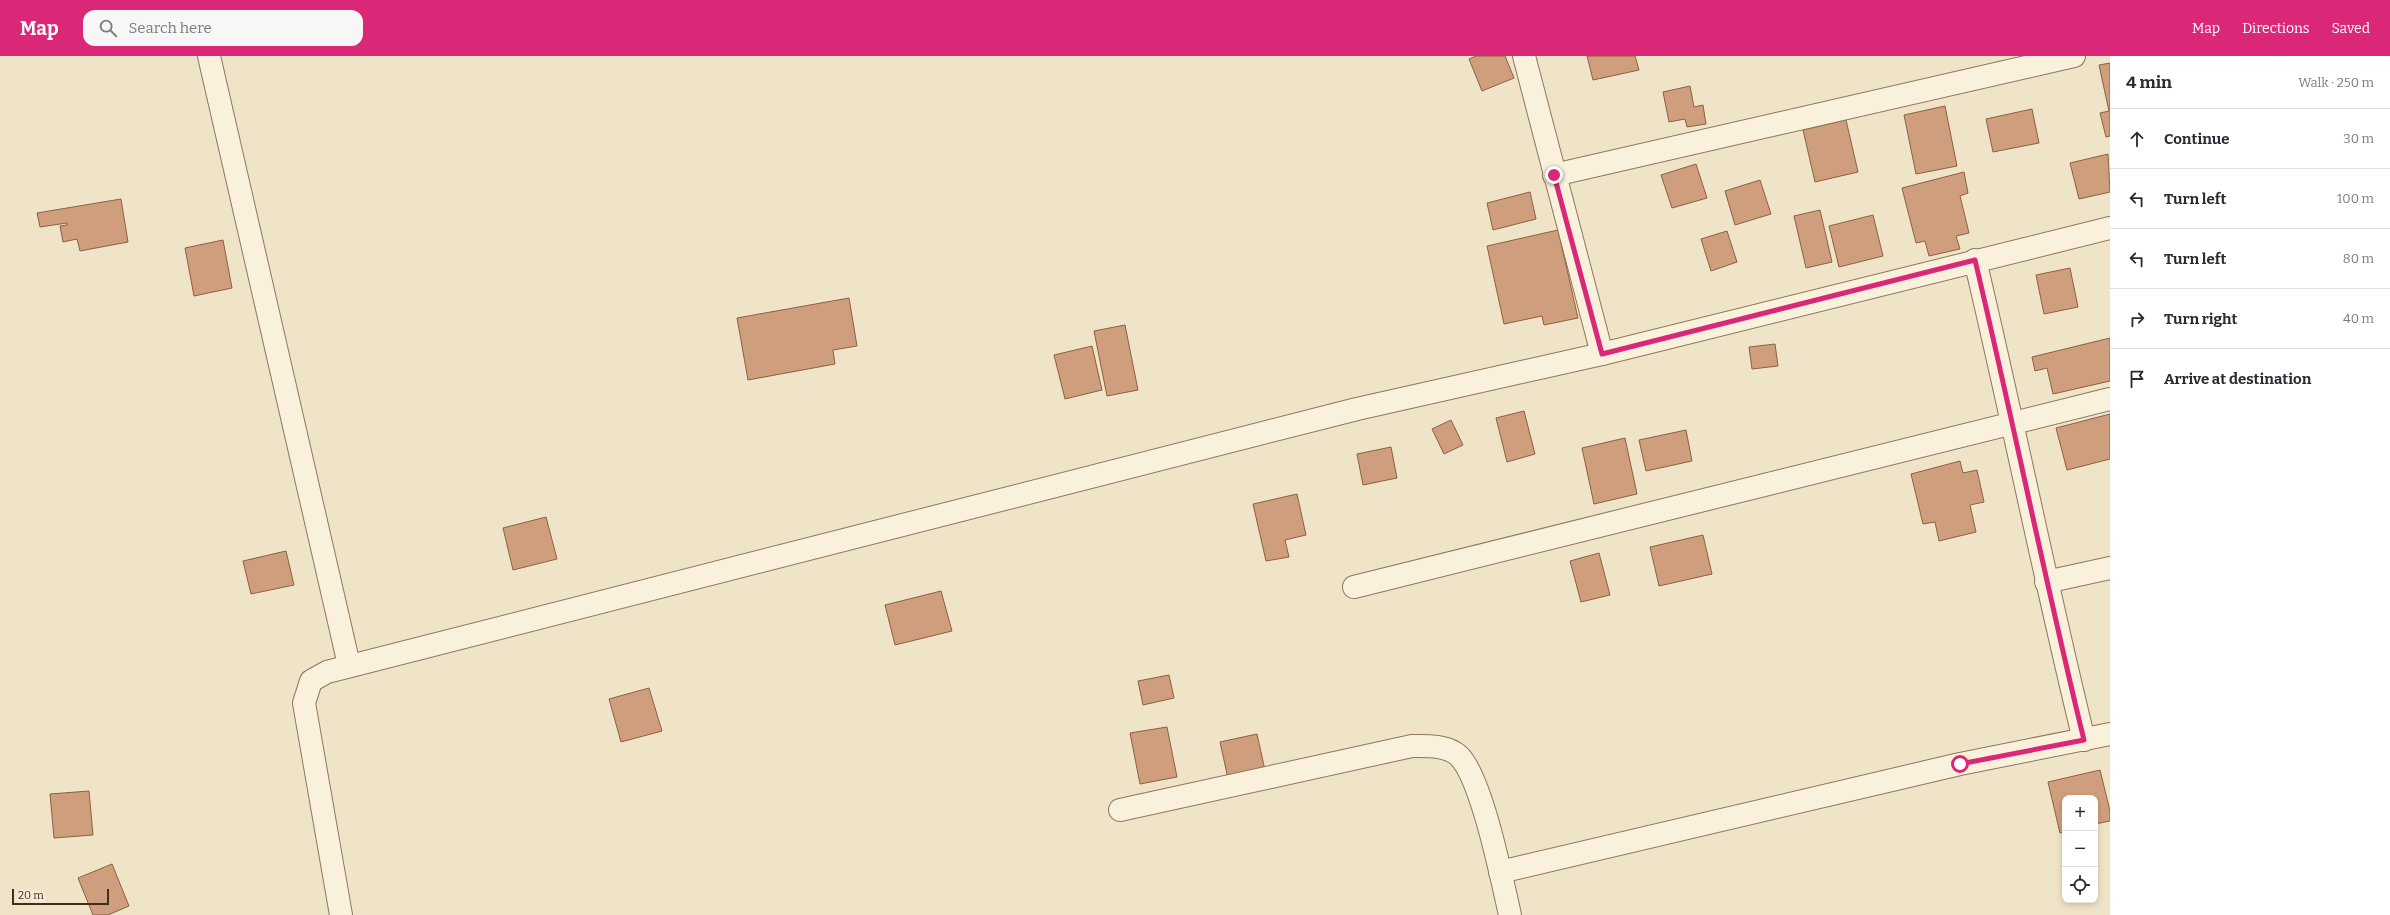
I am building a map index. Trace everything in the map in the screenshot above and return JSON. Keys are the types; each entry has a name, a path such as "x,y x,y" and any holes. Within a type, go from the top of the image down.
{"street":[{"path":"209,56 349,665"},
{"path":"1524,56 1602,354"},
{"path":"1554,175 2074,56"},
{"path":"341,915 304,703 311,682 327,672 349,665 447,642 1357,409 1602,354 1975,260 2110,228"},
{"path":"1975,260 2013,422 2046,582 2084,740"},
{"path":"1354,587 2110,399"},
{"path":"2046,582 2110,568"},
{"path":"1500,872 1960,764 2110,734"},
{"path":"1120,810 1412,746 1439,747 1458,756 1474,780 1500,872 1510,915"}],"building":[{"path":"1476,56 1505,56 1514,78 1482,91 1469,59"},
{"path":"1587,56 1635,56 1639,70 1593,80"},
{"path":"2110,63 2110,136 2106,137 2100,113 2109,111 2099,65"},
{"path":"1690,86 1694,107 1703,105 1706,124 1687,127 1685,119 1669,122 1663,92"},
{"path":"1945,106 1957,166 1916,174 1904,115"},
{"path":"2032,109 2039,143 1993,152 1986,119"},
{"path":"1846,120 1858,172 1815,182 1803,130"},
{"path":"2108,154 2110,192 2079,199 2070,163"},
{"path":"1696,164 1707,198 1672,208 1661,175"},
{"path":"1964,172 1968,193 1960,196 1969,233 1956,236 1960,249 1929,256 1925,241 1916,243 1902,188"},
{"path":"1760,180 1771,214 1735,225 1725,191"},
{"path":"1530,192 1536,219 1493,230 1487,203"},
{"path":"121,199 128,242 80,251 77,239 63,242 60,226 67,225 67,223 40,227 37,213"},
{"path":"1820,210 1832,262 1806,268 1794,216"},
{"path":"1873,215 1883,256 1839,267 1829,226"},
{"path":"1558,230 1578,318 1544,325 1542,316 1504,324 1487,246"},
{"path":"1727,231 1737,262 1711,271 1701,239"},
{"path":"223,240 232,288 194,296 185,248"},
{"path":"2070,268 2078,307 2044,314 2036,275"},
{"path":"849,298 857,346 833,350 835,364 748,380 737,318"},
{"path":"1125,325 1138,390 1107,396 1094,331"},
{"path":"2110,338 2110,381 2053,394 2047,368 2035,371 2032,357"},
{"path":"1775,344 1778,366 1752,369 1749,347"},
{"path":"1092,346 1102,390 1065,399 1054,355"},
{"path":"1524,411 1535,454 1507,462 1496,418"},
{"path":"2110,414 2110,459 2067,470 2056,428"},
{"path":"1451,420 1463,445 1444,454 1432,429"},
{"path":"1686,430 1692,461 1646,471 1639,440"},
{"path":"1625,438 1637,494 1594,504 1582,448"},
{"path":"1391,447 1397,478 1363,485 1357,454"},
{"path":"1960,461 1963,473 1977,470 1984,502 1970,505 1976,532 1939,541 1935,522 1923,524 1911,474"},
{"path":"1297,494 1306,535 1285,540 1289,557 1266,561 1253,504"},
{"path":"546,517 557,559 513,570 503,528"},
{"path":"1703,535 1712,574 1659,586 1650,547"},
{"path":"286,551 294,585 251,594 243,561"},
{"path":"1599,553 1610,595 1581,602 1570,561"},
{"path":"941,591 952,631 895,645 885,605"},
{"path":"1169,675 1174,698 1143,705 1138,681"},
{"path":"649,688 662,731 621,742 609,699"},
{"path":"1167,727 1177,777 1140,784 1130,733"},
{"path":"1257,734 1266,775 1229,783 1220,742"},
{"path":"2100,770 2110,811 2110,821 2098,823 2098,795 2062,795 2062,833 2060,833 2048,782"},
{"path":"89,791 93,835 54,838 50,794"},
{"path":"112,864 129,906 108,915 93,915 78,878"}],"route":[{"path":"1554,175 1602,354 1975,260 2013,422 2046,582 2084,740 1960,764"}]}
